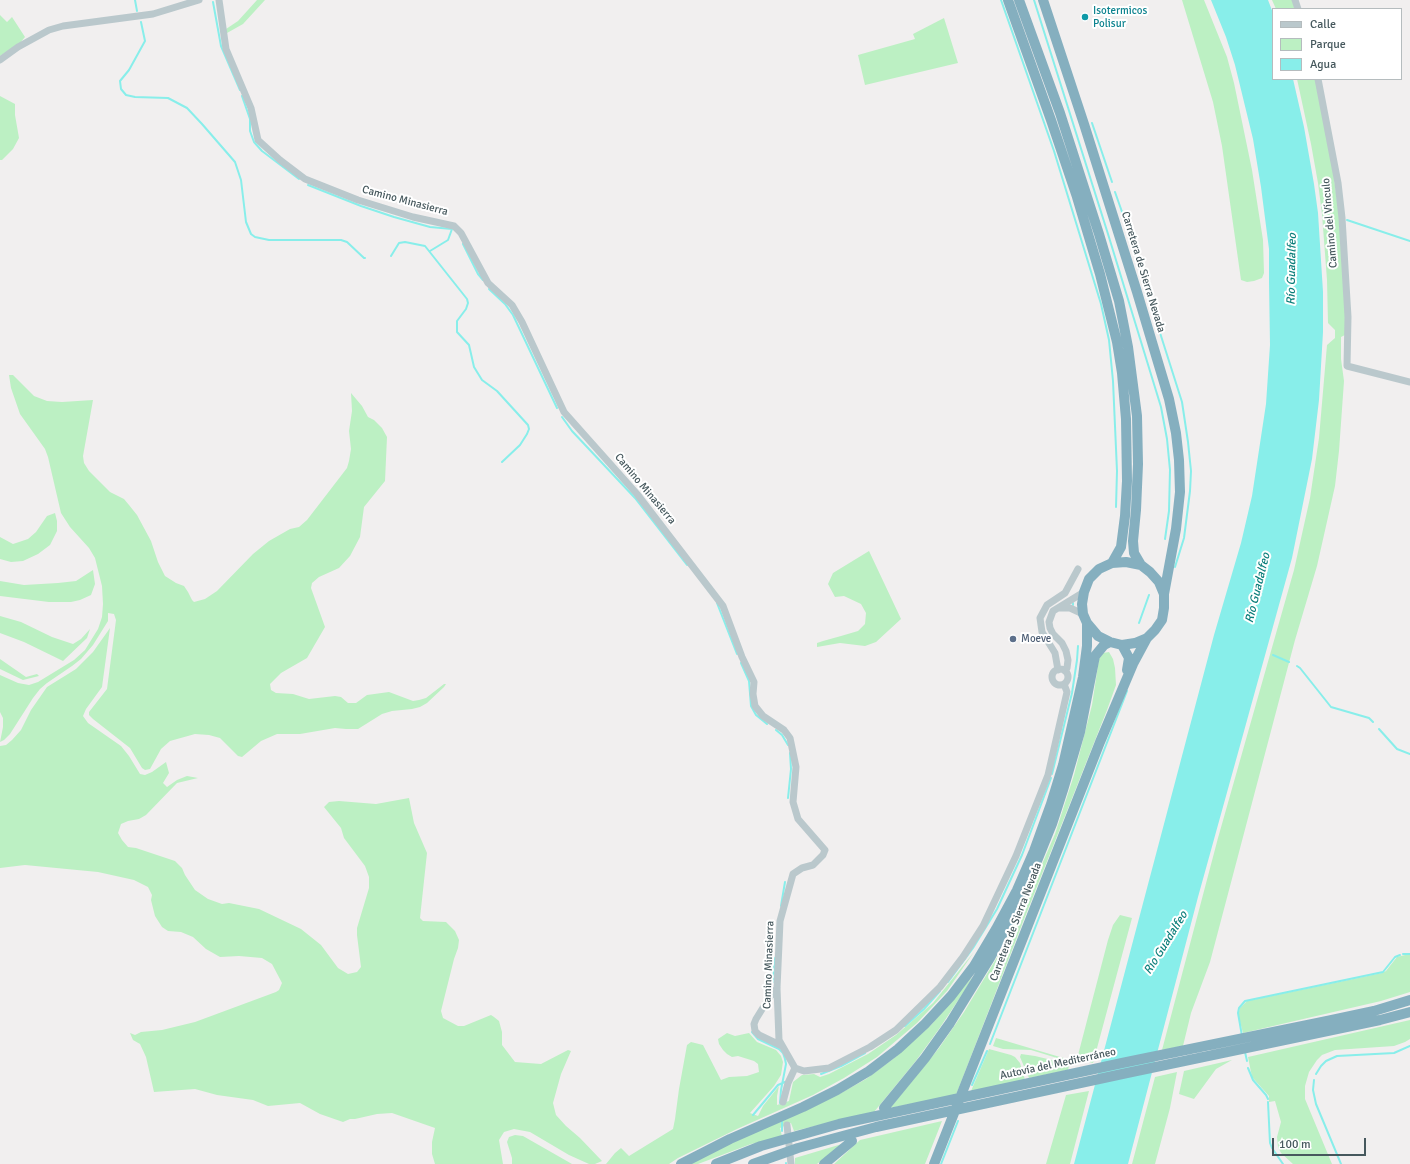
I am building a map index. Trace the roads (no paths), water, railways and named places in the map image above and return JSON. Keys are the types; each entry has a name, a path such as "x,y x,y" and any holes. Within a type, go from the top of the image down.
{"highway":[{"path":"1008,0 1051,120 1076,197 1100,274 1117,342 1122,373 1126,418 1127,481 1121,547 1112,563"},
{"path":"1019,0 1060,113 1099,234 1118,301 1128,347 1137,416 1138,464 1133,541 1134,553 1141,565 1159,582 1164,594 1162,620 1147,638 1135,643 1122,645 1110,642 1098,636 1085,618"},
{"name":"Carretera de Sierra Nevada","path":"1042,0 1088,138 1169,399 1176,432 1180,492 1176,529 1164,594"},
{"path":"1150,572 1164,567 1170,557"},
{"path":"680,1164 730,1139 810,1104 869,1071 898,1049 925,1024 951,996 974,966 996,929 1016,890 1034,851 1064,765 1083,677 1086,646 1085,618 1082,604 1084,592 1089,579 1099,569 1112,563 1126,562 1141,565"},
{"name":"Carretera de Sierra Nevada","path":"934,1164 1122,689 1147,638"},
{"path":"884,1108 925,1058 950,1023 986,964 1009,922 1034,870 1052,824 1063,790 1080,732 1095,656 1099,649 1110,642"},
{"name":"Carretera de Sierra Nevada","path":"1122,645 1129,658 1122,689"},
{"name":"Autovía del Mediterráneo","path":"716,1164 761,1146 793,1136 887,1113 1374,1011 1410,1000"},
{"path":"753,1164 798,1148 876,1127 1380,1020 1410,1012"},
{"path":"824,1164 852,1141"}],"street":[{"path":"0,60 18,47 49,30 63,26 153,14 199,0"},
{"name":"Camino Minasierra","path":"219,0 226,48 251,108 258,140 280,160 306,179 364,202 413,217 454,226 461,233 488,283 512,305 522,322 564,412 637,494 723,606 742,657 754,682 753,694 755,706 762,716 776,724 790,738 796,767 793,802 798,819 825,850 823,855 813,865 802,868 793,874 780,921 777,988 779,1040 795,1068"},
{"name":"Camino del Vínculo","path":"1318,80 1332,147 1340,204 1348,317 1347,366 1410,382"},
{"path":"1064,684 1068,678 1062,670 1055,653 1042,632 1040,618 1047,605 1065,593 1078,569"},
{"path":"1064,684 1058,684 1053,680 1054,672 1067,668 1068,660 1066,651 1053,634 1049,622 1053,611 1084,592"},
{"path":"1058,608 1070,608 1085,618"},
{"path":"783,1102 788,1083 795,1068 804,1071 829,1068 870,1047 896,1030 940,988 983,926 1016,856 1048,775 1067,692 1064,684"},
{"path":"777,988 769,998 754,1024 755,1031 768,1040 782,1046"},
{"path":"787,1125 791,1164"}],"water":[{"name":"Río Guadalfeo","path":"1211,0 1268,0 1272,10 1272,80 1293,80 1304,127 1318,213 1323,292 1323,332 1319,400 1312,459 1292,558 1198,897 1128,1164 1074,1164 1214,635 1241,543 1252,496 1266,404 1270,345 1269,249 1253,139 1235,65 1226,37"}],"waterway":[{"path":"135,0 137,11"},
{"path":"1001,0 1054,151 1101,304 1109,340 1113,381 1117,471 1116,507"},
{"path":"1034,0 1161,407 1167,439 1170,470 1169,511 1165,539"},
{"path":"213,2 221,46 240,90"},
{"path":"141,22 145,41 129,70 120,81 121,89 126,95 135,97 168,98 187,108 202,124 235,162 241,180 246,222 251,234 255,237 269,240 341,240 347,242 365,258"},
{"path":"242,96 250,119 250,131 254,142 262,151 299,179"},
{"path":"1092,123 1112,182"},
{"path":"308,185 394,217 430,227 452,229"},
{"path":"1115,192 1145,280"},
{"path":"1347,220 1410,241"},
{"path":"430,251 448,240 452,229"},
{"path":"391,256 399,243 405,242 425,246 467,299 468,303 466,309 457,321 457,332 469,345 474,367 482,380 497,391 528,425 529,429 520,445 502,462"},
{"path":"463,244 478,274 483,280"},
{"path":"489,289 505,304 513,315 557,408"},
{"path":"1148,295 1182,402 1191,471 1184,538 1175,567"},
{"path":"562,417 572,431 635,498 687,565"},
{"path":"1139,623 1149,595"},
{"path":"717,603 737,654"},
{"path":"1052,774 1072,693 1078,646"},
{"path":"1273,655 1289,662"},
{"path":"741,663 749,681 751,706 756,715 767,724"},
{"path":"1297,666 1331,707 1369,718 1373,722"},
{"path":"990,1044 1127,691"},
{"path":"1379,729 1397,749 1410,754"},
{"path":"776,730 782,735 788,745"},
{"path":"788,798 791,769 790,753"},
{"path":"948,982 973,948 997,909 1022,855 1051,778"},
{"path":"781,906 785,882"},
{"path":"1403,954 1410,954"},
{"path":"1242,1036 1238,1013 1239,1008 1245,1001 1383,972 1395,957 1400,955"},
{"path":"765,998 773,981 775,958"},
{"path":"905,1026 924,1009 940,991"},
{"path":"752,1032 758,1039 779,1049 783,1053 786,1064 780,1103"},
{"path":"1316,1074 1326,1061 1337,1056 1394,1053 1410,1046"},
{"path":"972,1085 987,1051"},
{"path":"1245,1052 1247,1061"},
{"path":"821,1074 841,1066 865,1053"},
{"path":"1248,1068 1253,1080 1268,1099"},
{"path":"1314,1080 1313,1090 1316,1104 1341,1164"},
{"path":"753,1115 778,1085 785,1082"},
{"path":"1268,1102 1270,1143 1283,1164"},
{"path":"782,1121 782,1131"},
{"path":"941,1164 958,1121"}],"place":[{"name":"Isotermicos Polisur","path":"1085,17"},
{"name":"Moeve","path":"1013,639"}]}
